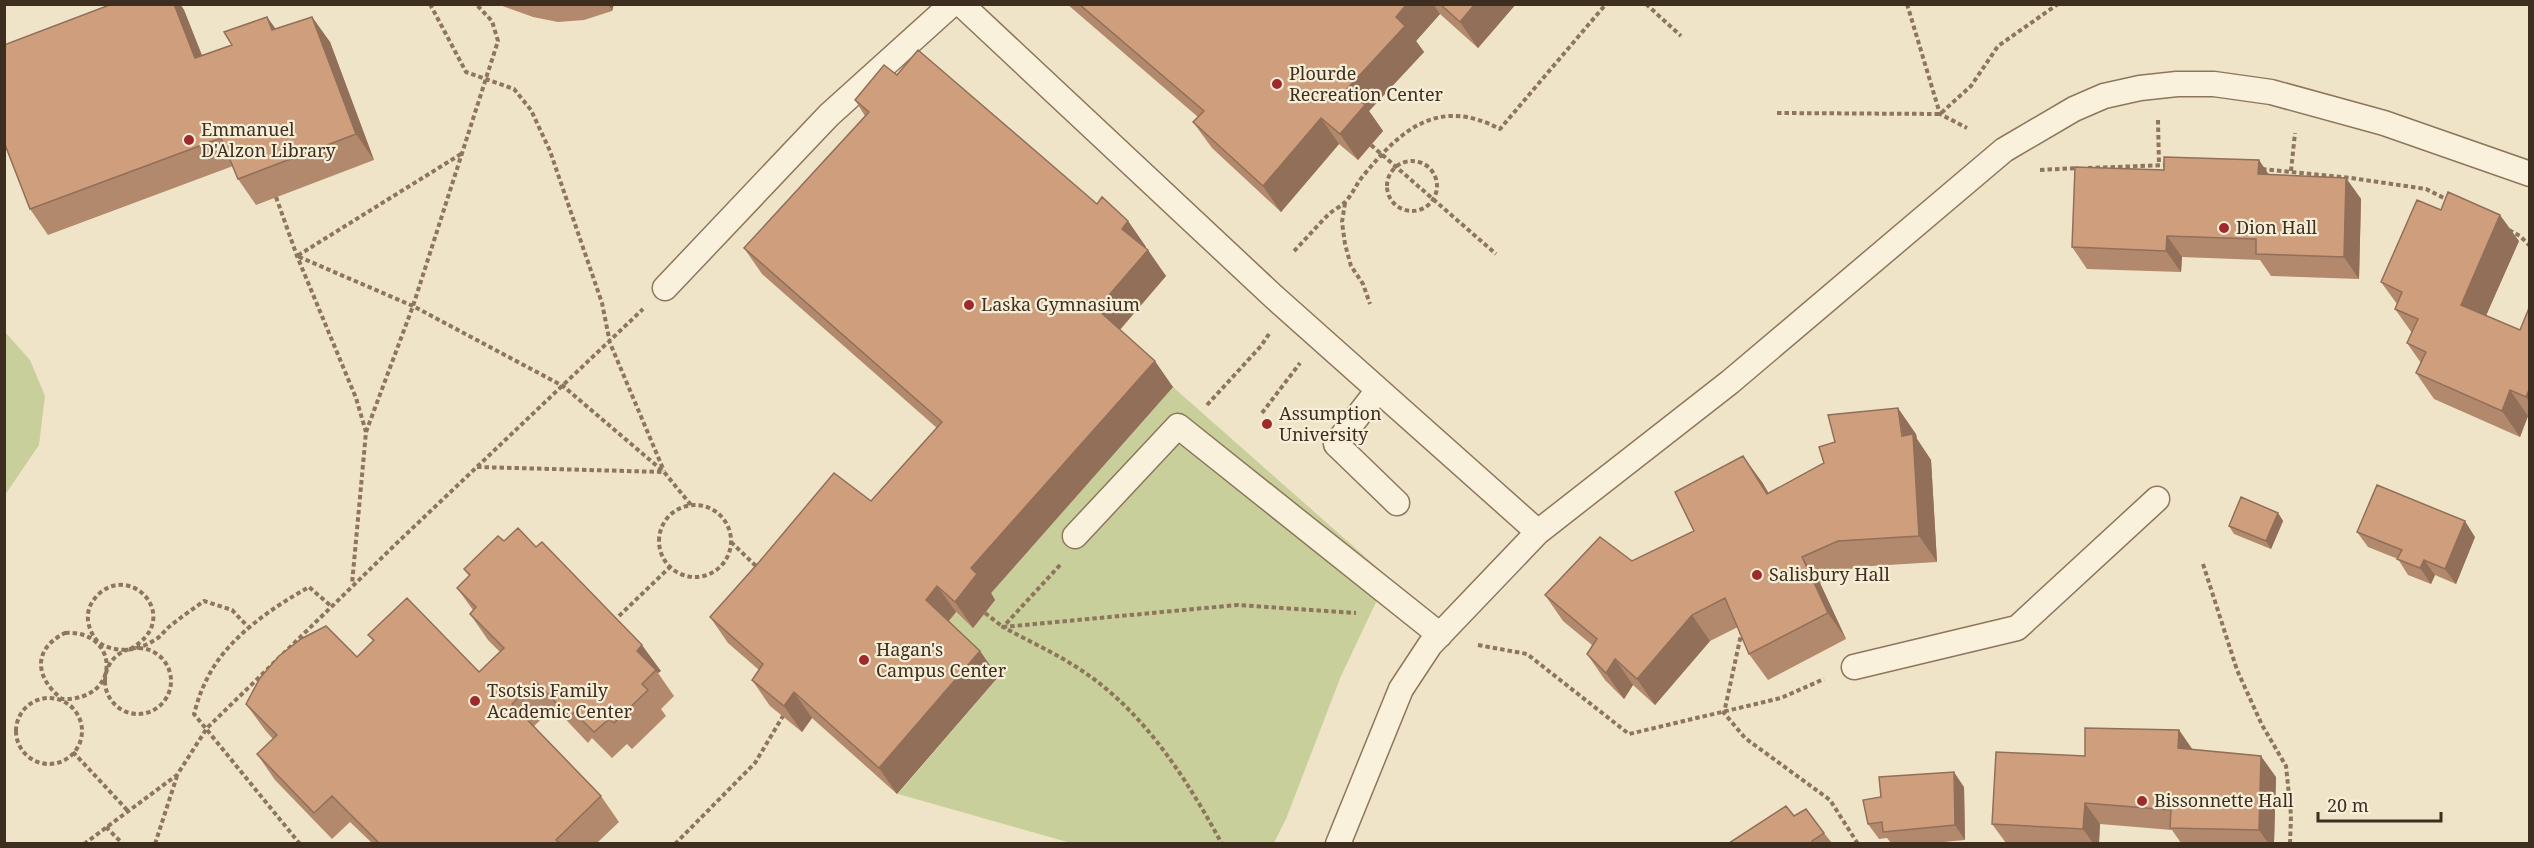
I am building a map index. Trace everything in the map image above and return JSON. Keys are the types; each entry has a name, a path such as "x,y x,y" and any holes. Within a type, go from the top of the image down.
{"lane":[{"path":"664,288 829,115 952,4"},
{"path":"961,4 1273,296 1538,532"},
{"path":"1338,843 1401,689 1430,645 1538,532 1730,382 2016,141 2074,109 2104,96 2157,86 2214,84 2271,92 2384,123 2529,174"},
{"path":"1378,390 1336,444 1397,503"},
{"path":"1075,536 1178,426 1440,635"},
{"path":"1854,667 2017,628 2157,499"}],"path":[{"path":"430,4 466,72 514,89 531,110 550,151 602,303 610,342 664,472"},
{"path":"352,586 366,432 413,306 498,41 492,21 477,4"},
{"path":"1370,304 1363,284 1351,266 1342,222 1345,203 1361,178 1381,155 1410,129 1433,117 1454,115 1483,120 1500,129 1606,4"},
{"path":"1646,4 1681,36"},
{"path":"1907,4 1940,114"},
{"path":"1940,114 1971,86 1998,46 2058,4"},
{"path":"2157,86 2159,165"},
{"path":"1777,113 1940,114 1967,128"},
{"path":"1371,145 1496,254"},
{"path":"297,256 461,154"},
{"path":"1418,161 1432,170 1438,184 1434,200 1428,207 1412,212 1403,211 1396,206 1387,191 1387,182 1395,168 1402,163 1418,161"},
{"path":"2036,170 2170,165"},
{"path":"2258,168 2351,177 2426,189 2457,204"},
{"path":"276,198 297,256 356,398 366,432"},
{"path":"1294,251 1327,215 1345,203"},
{"path":"2499,226 2520,236 2529,246"},
{"path":"297,256 413,306 563,386 664,472 691,505"},
{"path":"155,843 177,775 207,728 331,606 664,288"},
{"path":"1262,413 1306,356"},
{"path":"476,467 664,472"},
{"path":"691,505 715,511 724,519 729,530 730,542 728,554 713,572 703,576 691,576 670,567 659,546 659,534 663,524 680,508 691,505"},
{"path":"730,542 763,572"},
{"path":"2203,564 2237,670 2262,725 2286,766 2291,815 2290,843"},
{"path":"619,616 670,567"},
{"path":"130,649 112,661 107,670 102,683 95,691 74,699 62,699 40,698 31,703 17,719 16,740 28,757 49,764 60,761 73,752 81,737 78,715 62,699 46,684 40,664 48,645 65,633 86,635 96,641 110,649 130,649 151,651 167,666 171,688 167,699 159,707 139,714 127,713 118,707 106,691 107,670 103,650 96,641 88,616 95,597 113,586 133,587 143,593 150,602 154,624 150,634 142,643 130,649"},
{"path":"300,843 194,714 205,681 229,648 275,607 309,587 331,606"},
{"path":"130,649 154,641 168,627 204,601 232,610 250,629"},
{"path":"1003,627 1237,605 1358,613"},
{"path":"985,613 1003,627 1091,677 1132,714 1164,751 1222,843"},
{"path":"1724,713 1743,624"},
{"path":"1478,645 1527,654 1629,734 1781,698 1854,667"},
{"path":"1724,713 1745,738 1830,800 1858,843"},
{"path":"675,843 755,763 783,716"},
{"path":"73,752 128,811"},
{"path":"84,843 177,775"},
{"path":"106,827 123,843"}],"green space":[{"path":"5,332 30,360 45,396 39,445 5,495"},
{"path":"1173,387 1388,577 1341,676 1286,819 1274,843 1071,843 898,794 998,677 944,626 955,612 973,627 990,594"}],"building":[{"name":"Emmanuel D'Alzon Library","path":"112,4 174,4 195,58 232,45 224,32 267,17 272,30 312,17 356,134 238,179 221,138 30,209 4,142 4,45"},
{"name":"Plourde Recreation Center","path":"1079,4 1407,4 1396,17 1405,26 1347,89 1365,105 1340,134 1321,118 1263,186 1193,122 1204,111"},
{"path":"1440,4 1475,4 1460,22"},
{"path":"918,50 1097,204 1102,197 1128,221 1122,229 1148,250 1097,309 1155,361 971,568 977,574 955,602 937,586 926,600 980,651 879,768 794,692 784,706 752,680 763,664 710,617 834,473 871,501 942,422 744,248 869,112 855,100 884,65 897,75"},
{"name":"Dion Hall","path":"2164,157 2259,160 2258,174 2346,178 2344,257 2256,254 2256,239 2167,236 2166,251 2072,247 2075,167 2164,170"},
{"path":"2448,192 2500,215 2461,305 2520,330 2529,308 2529,390 2526,397 2510,390 2502,411 2416,373 2426,352 2407,343 2418,319 2395,309 2402,292 2381,282 2417,200 2441,210"},
{"name":"Salisbury Hall","path":"1898,408 1902,436 1913,434 1919,536 1838,541 1802,557 1828,613 1749,654 1725,598 1692,615 1637,679 1615,659 1606,673 1587,654 1597,639 1545,595 1600,537 1632,561 1694,531 1675,492 1743,456 1767,494 1824,463 1819,447 1835,442 1828,415"},
{"path":"2377,485 2465,521 2445,569 2424,560 2420,568 2397,559 2402,550 2357,532"},
{"path":"2241,497 2278,513 2266,541 2229,526"},
{"name":"Tsotsis Family Academic Center","path":"518,528 536,547 542,542 642,645 637,651 656,670 642,684 648,690 614,723 609,719 594,732 574,712 570,717 535,681 512,704 601,796 556,840 560,843 379,843 332,796 314,813 257,754 277,735 246,704 260,678 279,656 301,639 326,626 357,657 374,640 368,635 407,598 479,672 504,648 470,614 476,607 457,588 470,575 464,569 498,536 504,541"},
{"name":"Bissonnette Hall","path":"2085,728 2179,730 2178,748 2261,756 2259,830 2170,828 2171,810 2085,803 2083,829 1992,824 1996,752 2085,756"},
{"path":"1954,772 1955,825 1883,832 1882,822 1868,824 1863,800 1881,797 1879,777"},
{"path":"1786,806 1794,816 1806,809 1824,833 1812,841 1814,843 1729,843"}],"place":[{"name":"Plourde Recreation Center","path":"1277,84"},
{"name":"Emmanuel D'Alzon Library","path":"189,140"},
{"name":"Dion Hall","path":"2224,228"},
{"name":"Laska Gymnasium","path":"969,305"},
{"name":"Assumption University","path":"1267,424"},
{"name":"Salisbury Hall","path":"1757,575"},
{"name":"Hagan's Campus Center","path":"864,660"},
{"name":"Tsotsis Family Academic Center","path":"475,701"},
{"name":"Bissonnette Hall","path":"2142,801"}]}
